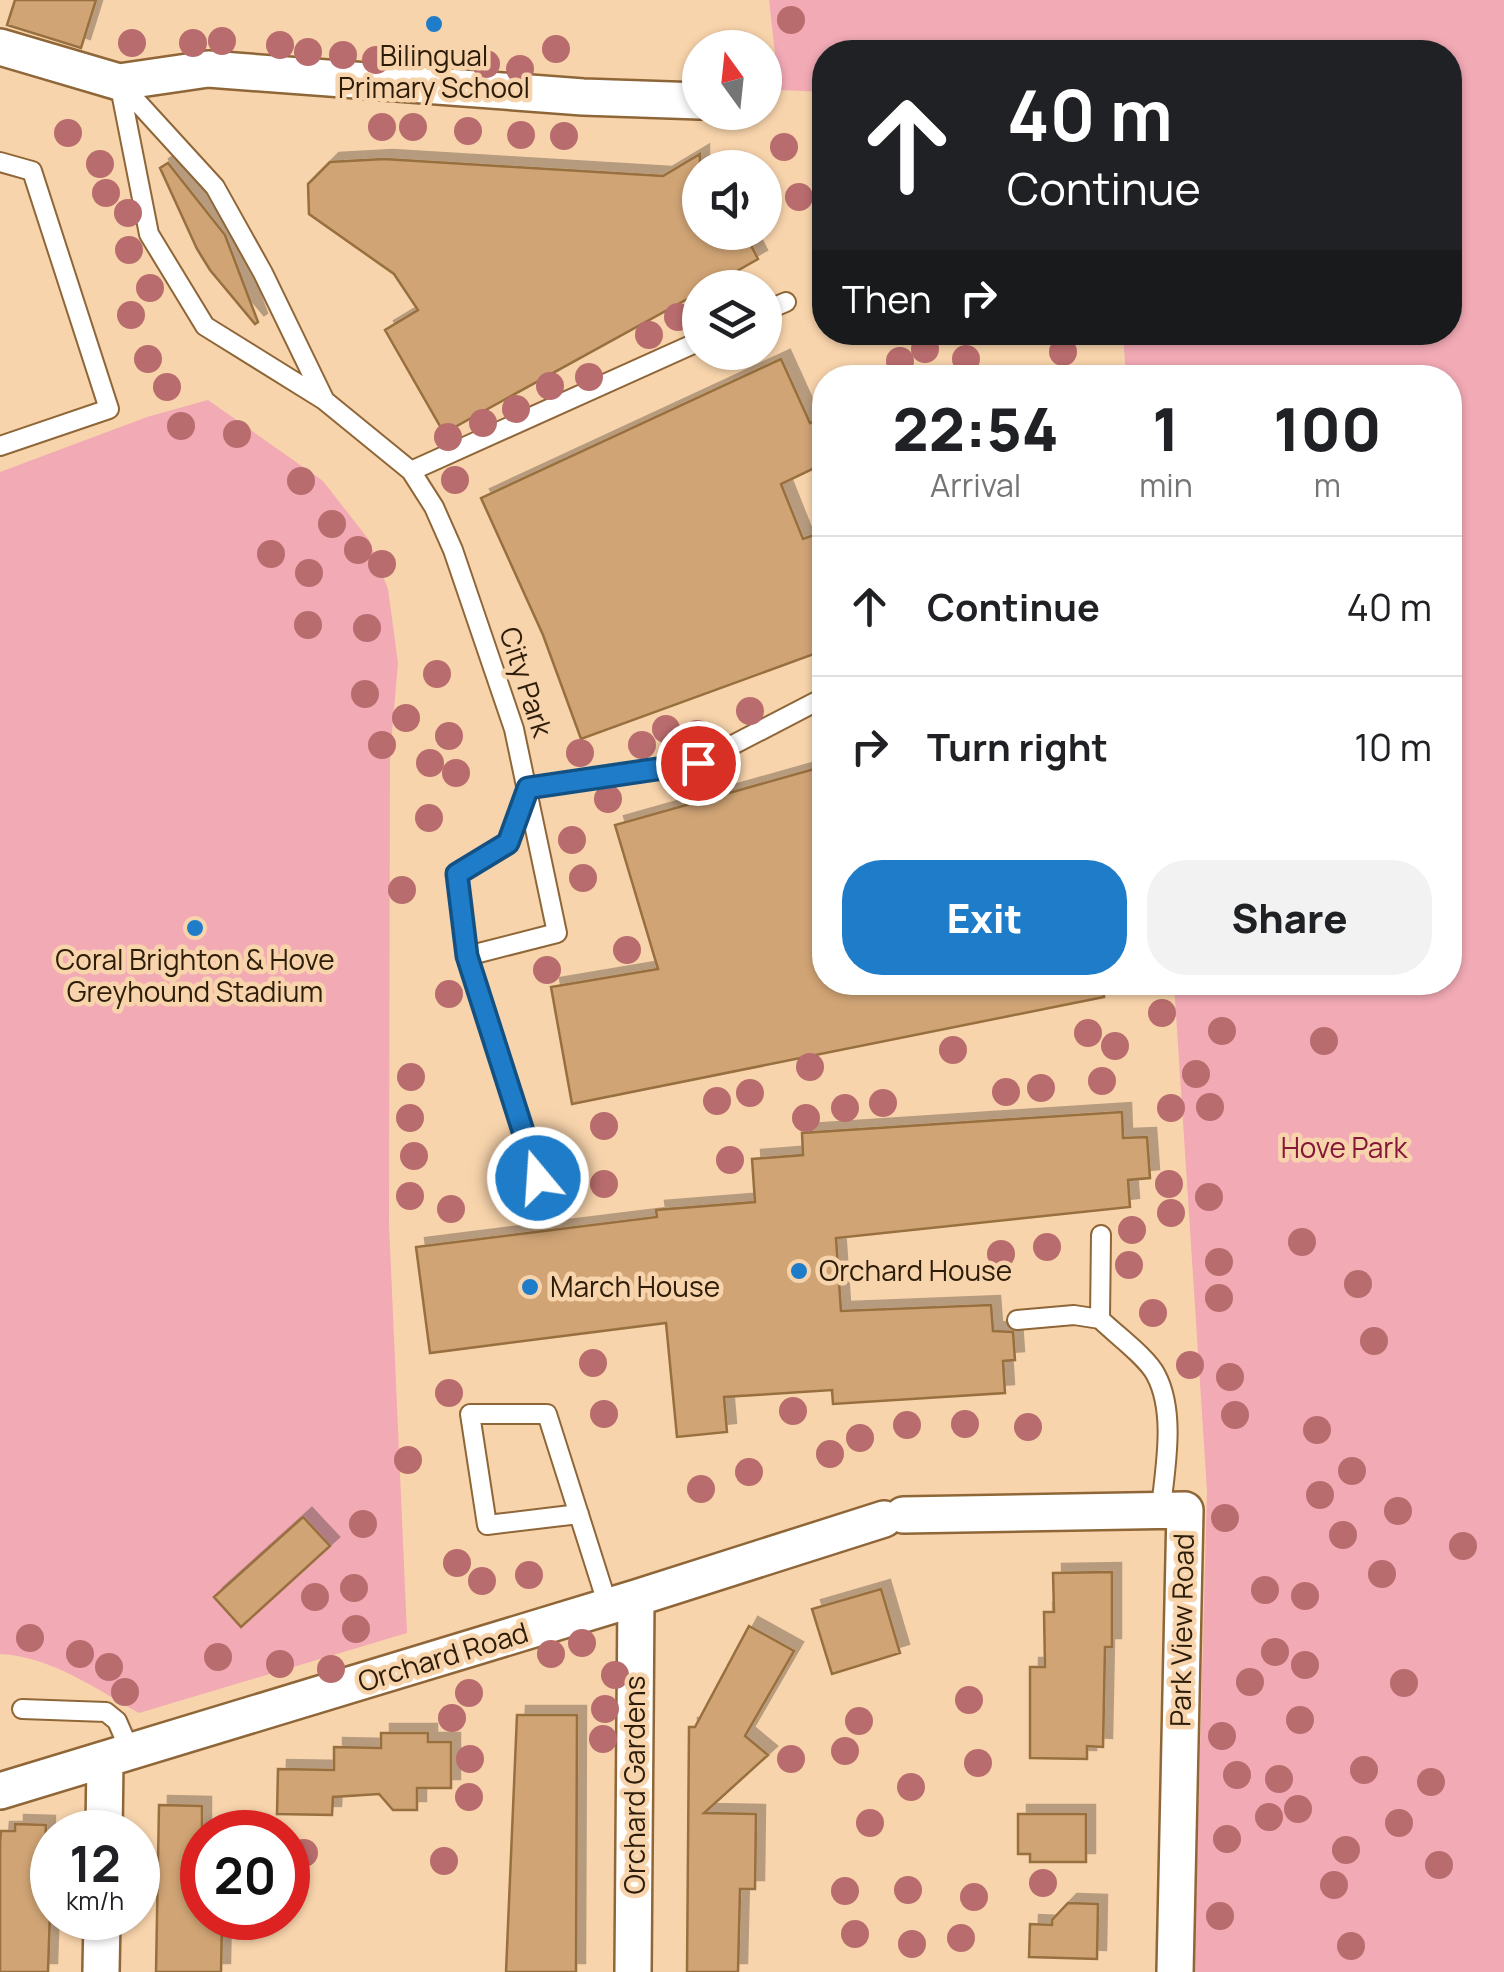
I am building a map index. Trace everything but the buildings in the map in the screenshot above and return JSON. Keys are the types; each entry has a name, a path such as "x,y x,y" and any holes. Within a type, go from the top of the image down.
{"street":[{"path":"0,47 119,82 208,69 582,97 682,100"},
{"name":"Park View Road","path":"894,1517 1184,1510 1175,1972"},
{"name":"Orchard Road","path":"0,1791 894,1517"},
{"name":"Orchard Gardens","path":"622,1602 634,1972"},
{"path":"108,1810 118,1757"},
{"path":"101,1972 102,1940"}],"lane":[{"name":"City Park","path":"119,82 149,234 205,326 324,400 412,471 454,550 514,729 557,933 467,956"},
{"path":"119,82 215,187 263,273 324,400"},
{"path":"0,162 32,171 108,409 0,446"},
{"path":"782,304 786,302"},
{"path":"412,471 682,349"},
{"path":"538,1178 467,956 457,874 508,843 528,788 698,763 812,704"},
{"path":"1100,1320 1101,1235"},
{"path":"1017,1320 1074,1315 1100,1320 1157,1376 1167,1442 1161,1508"},
{"path":"578,1514 487,1525 470,1414 547,1414 578,1514 622,1602"},
{"path":"22,1708 106,1712 118,1720 118,1757"}],"green space":[{"name":"Hove Park","path":"769,0 1504,0 1504,1972 1194,1972 1207,1491 1175,995 1462,995 1462,365 1125,365 1124,345 1462,345 1462,40 812,40 812,91 782,90 782,30 772,30"},
{"name":"Coral Brighton & Hove Greyhound Stadium","path":"208,400 323,481 369,540 388,589 398,663 390,756 389,1224 407,1633 139,1713 55,1667 0,1654 0,472 147,417"}],"place":[{"name":"Bilingual Primary School","path":"434,24"},
{"name":"Coral Brighton & Hove Greyhound Stadium","path":"195,928"},
{"name":"Orchard House","path":"799,1271"},
{"name":"March House","path":"530,1287"}],"route":[{"path":"538,1178 467,956 457,874 508,843 528,788 698,763"}]}
